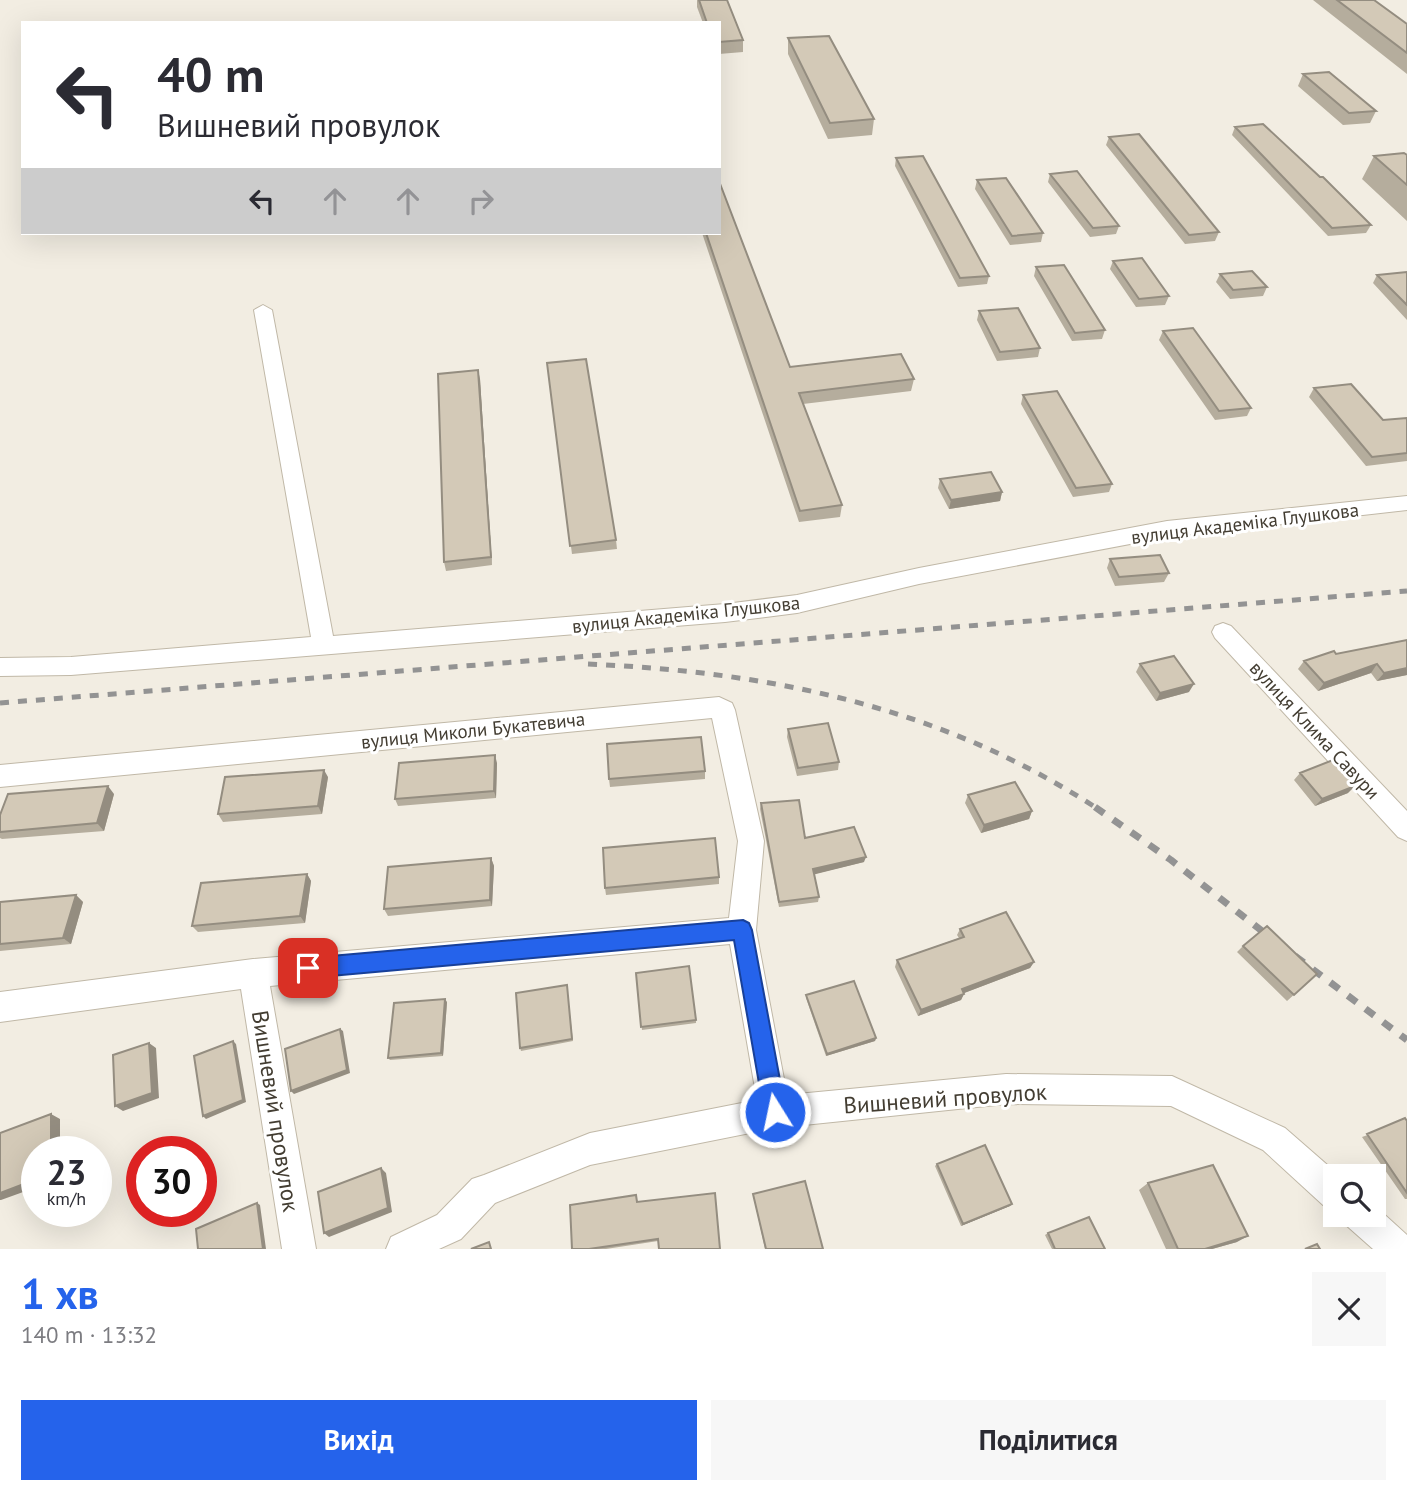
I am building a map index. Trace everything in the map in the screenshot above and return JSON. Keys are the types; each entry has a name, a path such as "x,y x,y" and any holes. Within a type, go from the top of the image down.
{"street":[{"path":"263,310 324,647"},
{"name":"вулиця Академіка Глушкова","path":"0,667 71,666 725,613 797,604 919,576 1167,530 1407,503"},
{"name":"вулиця Клима Савури","path":"1223,632 1407,829"},
{"name":"вулиця Миколи Букатевича","path":"0,776 719,706 723,710 751,841 743,930"},
{"path":"0,1007 253,973 743,930 775,1112"},
{"name":"Вишневий провулок","path":"253,973 299,1249"},
{"name":"Вишневий провулок","path":"403,1249 449,1227 484,1191 590,1149 775,1112 1006,1089 1172,1091 1274,1139 1323,1183"},
{"path":"1373,1227 1398,1249"}],"building":[{"path":"699,0 727,0 743,40 721,42 721,21 706,21"},
{"path":"1337,0 1374,0 1407,24 1407,53"},
{"path":"829,36 874,119 830,123 788,38"},
{"path":"1329,72 1376,111 1349,113 1303,74"},
{"path":"1263,124 1323,177 1371,225 1332,228 1235,127"},
{"path":"1139,134 1219,232 1189,235 1109,137"},
{"path":"1407,155 1407,185 1374,156"},
{"path":"923,156 989,276 960,278 896,158"},
{"path":"1077,171 1119,226 1093,228 1050,174"},
{"path":"1006,178 1043,233 1012,236 977,180"},
{"path":"721,186 790,367 901,354 914,379 799,393 842,505 800,511 707,235 721,235"},
{"path":"1142,258 1169,296 1139,299 1113,261"},
{"path":"1064,265 1105,330 1075,333 1036,267"},
{"path":"1252,271 1267,287 1233,290 1220,274"},
{"path":"1407,272 1407,305 1377,275"},
{"path":"1018,308 1040,348 1000,352 979,311"},
{"path":"1193,328 1251,408 1219,411 1163,331"},
{"path":"586,359 616,540 570,546 547,363"},
{"path":"478,370 491,557 444,562 438,374"},
{"path":"1351,384 1383,420 1407,418 1407,453 1372,457 1314,388"},
{"path":"1057,391 1112,484 1076,488 1023,395"},
{"path":"991,472 1002,492 951,500 940,479"},
{"path":"1160,555 1169,573 1119,577 1110,559"},
{"path":"1407,640 1407,668 1384,673 1377,664 1324,683 1304,661 1334,651 1336,654"},
{"path":"1174,656 1194,684 1160,693 1140,664"},
{"path":"828,723 839,762 798,768 788,729"},
{"path":"701,737 705,771 609,779 607,744"},
{"path":"495,755 494,791 395,799 399,763"},
{"path":"1333,760 1355,786 1322,799 1300,773"},
{"path":"324,770 318,806 218,814 225,777"},
{"path":"1015,782 1032,811 984,825 968,795"},
{"path":"108,786 97,823 0,832 0,815 8,794"},
{"path":"799,800 805,838 854,827 866,857 813,869 819,897 779,902 761,803"},
{"path":"715,838 719,877 605,888 603,848"},
{"path":"491,858 490,900 384,909 388,867"},
{"path":"307,874 300,916 192,926 201,883"},
{"path":"76,895 63,938 0,944 0,902"},
{"path":"1006,912 1034,962 962,989 964,994 921,1010 897,960 964,937 960,929"},
{"path":"1267,926 1317,974 1294,995 1243,946"},
{"path":"689,966 696,1020 641,1027 636,973"},
{"path":"854,981 876,1038 827,1054 806,995"},
{"path":"567,985 572,1039 520,1048 516,993"},
{"path":"445,999 441,1053 388,1058 394,1003"},
{"path":"340,1029 347,1070 291,1091 285,1049"},
{"path":"233,1041 243,1100 203,1116 194,1056"},
{"path":"149,1043 152,1093 115,1106 113,1055"},
{"path":"51,1114 51,1136 21,1136 21,1185 0,1193 0,1133"},
{"path":"1405,1118 1407,1121 1407,1193 1367,1134"},
{"path":"985,1145 1012,1204 963,1224 937,1164"},
{"path":"1213,1165 1248,1236 1205,1249 1178,1249 1148,1183"},
{"path":"381,1168 388,1208 324,1233 318,1192"},
{"path":"805,1181 823,1249 766,1249 753,1194"},
{"path":"715,1193 720,1249 659,1249 658,1239 572,1249 570,1205 636,1195 637,1202"},
{"path":"257,1203 263,1249 198,1249 196,1229 217,1227 217,1220"},
{"path":"1089,1217 1105,1249 1055,1249 1048,1233"},
{"path":"489,1242 491,1249 471,1249"},
{"path":"1317,1244 1320,1249 1305,1249"}],"railway":[{"path":"0,703 1407,591"},
{"path":"588,664 723,676 789,686 853,701 916,720 978,744 1039,774 1097,808"},
{"path":"1097,808 1171,860 1276,942"},
{"path":"1295,956 1407,1040"}],"route":[{"path":"308,968 743,930 775,1112"}]}
